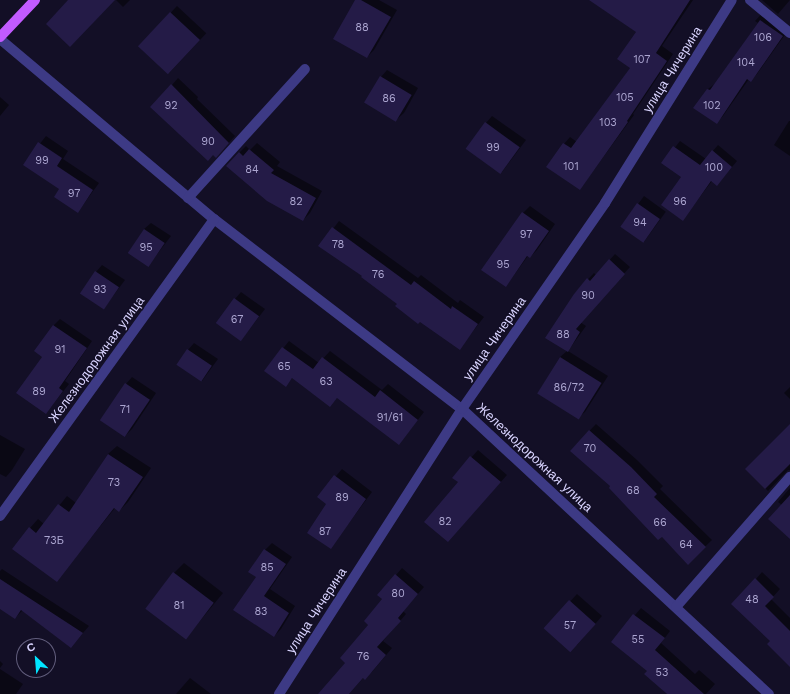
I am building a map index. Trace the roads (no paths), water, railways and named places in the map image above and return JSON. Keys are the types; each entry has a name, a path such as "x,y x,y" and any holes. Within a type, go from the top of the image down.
{"main road":[{"path":"0,38 35,0"}],"street":[{"name":"улица Чичерина","path":"279,694 462,409 605,204 732,0"},
{"path":"750,0 790,33"},
{"name":"Железнодорожная улица","path":"0,38 214,219 462,409 769,694"},
{"path":"188,198 305,69"},
{"name":"Железнодорожная улица","path":"0,516 214,219"},
{"path":"676,607 790,478"}]}
